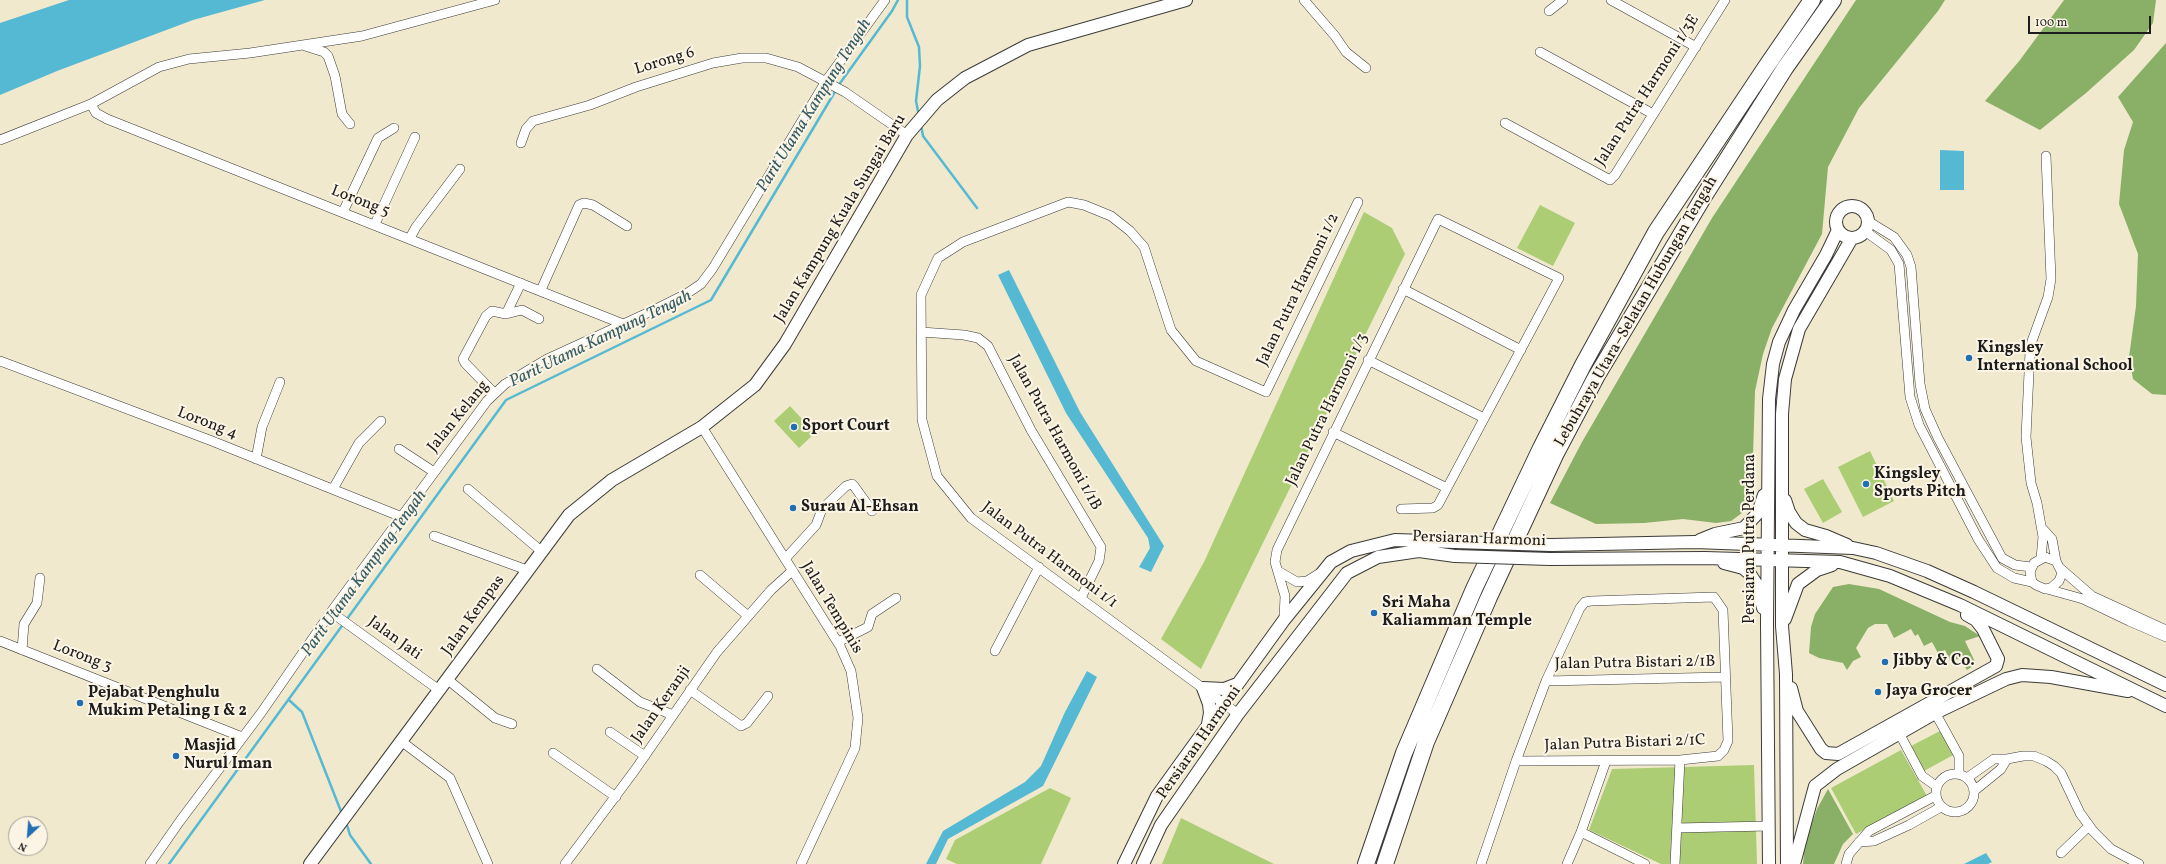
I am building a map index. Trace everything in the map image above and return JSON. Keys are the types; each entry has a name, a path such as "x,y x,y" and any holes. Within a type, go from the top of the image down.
{"highway":[{"name":"Lebuhraya Utara–Selatan Hubungan Tengah","path":"1366,864 1404,753 1474,588 1541,448 1622,292 1656,232 1686,185 1812,0"},
{"name":"Lebuhraya Utara–Selatan Hubungan Tengah","path":"1385,864 1426,742 1489,597 1556,453 1596,378 1639,303 1704,196 1785,68 1833,0"}],"main road":[{"name":"Jalan Kampung Kuala Sungai Baru","path":"702,427 755,385 785,344 907,135 937,100 964,78 1028,45 1186,0"},
{"path":"1845,208 1859,208 1865,214 1866,226 1861,235 1852,238 1844,236 1838,230 1836,220 1838,215 1845,208"},
{"name":"Persiaran Putra Perdana","path":"1769,864 1767,487 1769,399 1773,364 1779,342 1794,310 1826,255 1838,230"},
{"name":"Persiaran Putra Perdana","path":"1787,864 1786,674 1782,626 1782,414 1785,380 1789,360 1802,324 1852,238"},
{"name":"Jalan Kempas","path":"310,864 568,515 612,480 702,427"},
{"path":"1695,542 1715,534 1744,528 1752,521 1758,512 1767,487"},
{"path":"1782,492 1796,523 1805,530 1826,536 1853,548 1893,558 1927,571 2065,635 2166,685"},
{"name":"Persiaran Harmoni","path":"1124,864 1157,796 1237,684 1284,620 1324,571 1332,562 1351,551 1395,540 1551,545 1695,542 1853,548"},
{"name":"Persiaran Harmoni","path":"1143,864 1161,825 1238,714 1347,573 1378,557 1419,551 1455,556 1550,559 1705,558 1840,562"},
{"path":"1705,558 1743,568 1750,574 1757,585 1767,624"},
{"path":"1782,626 1798,584 1817,570 1840,562 1890,576 1960,605 2147,695 2166,706"},
{"path":"1786,674 1797,711 1821,749 1826,753 1838,754 1896,727 1932,708 1992,670 1998,663 1998,660 1983,629 1976,620 1925,590"},
{"path":"1932,708 2006,679 2022,675 2073,680 2147,695"},
{"path":"1207,727 1210,712 1203,688 1224,689 1237,684"},
{"path":"1794,864 1815,786 1896,727"}],"street":[{"path":"0,140 91,104 159,67 189,59 250,53 362,36 495,0"},
{"name":"Jalan Kelang","path":"150,864 180,821 261,713 331,612 402,517 470,422 494,393 505,384 547,359 686,294 701,284 728,244 829,83 885,0"},
{"path":"1304,0 1335,36 1346,52 1366,68"},
{"path":"1549,11 1563,0"},
{"path":"1612,0 1696,47"},
{"name":"Jalan Putra Harmoni 1/3E","path":"1505,123 1610,180 1615,175 1725,0"},
{"path":"302,45 324,52 328,56 335,76 342,114 350,124"},
{"path":"1540,52 1653,114"},
{"name":"Lorong 6","path":"521,143 526,129 533,121 590,105 636,87 713,63 742,58 766,58 798,67 845,92 907,135"},
{"name":"Lorong 5","path":"91,104 96,113 107,119 375,224 623,324"},
{"path":"344,212 378,138 394,128"},
{"path":"375,224 415,137"},
{"path":"2042,558 2044,543 2037,503 2031,483 2026,437 2030,351 2032,340 2048,297 2051,279 2046,156"},
{"path":"410,238 416,227 460,169"},
{"name":"Jalan Putra Harmoni 1/1","path":"1238,714 971,518 936,476 922,420 920,332 921,295 938,258 963,242 1068,202 1084,205 1111,216 1130,231 1144,247 1171,330 1196,361 1266,392"},
{"name":"Jalan Putra Harmoni 1/2","path":"1266,392 1358,202"},
{"path":"541,290 579,205 584,203 593,204 627,226"},
{"name":"Jalan Putra Harmoni 1/3","path":"1284,620 1285,596 1275,562 1277,550 1368,360 1438,219 1559,278 1521,350"},
{"path":"1866,226 1894,237 1907,255 1911,267 1920,384 1925,409 1935,432 2002,558 2014,565 2031,567"},
{"path":"1866,226 1891,250 1899,264 1910,397 1919,425 1978,539 1997,568 2014,578 2032,582 2045,589 2083,599 2129,622 2166,636"},
{"path":"506,314 521,283"},
{"path":"1401,509 1433,508 1438,505 1521,350 1403,289"},
{"path":"494,393 465,363 463,359 489,312 496,311 506,314 522,310 539,319"},
{"name":"Jalan Putra Harmoni 1/1B","path":"920,332 964,335 978,338 988,346 1032,430 1101,547 1099,561 1081,598"},
{"path":"1368,360 1484,418"},
{"name":"Lorong 4","path":"0,361 256,459 402,517"},
{"path":"256,459 262,427 280,382"},
{"path":"333,489 359,443 381,421"},
{"name":"Jalan Tempinis","path":"702,427 784,559 838,642 851,671 858,718 855,748 801,864"},
{"path":"1333,432 1447,488"},
{"path":"400,449 434,472"},
{"path":"784,559 816,525 822,509 846,486 852,484 872,511"},
{"path":"468,489 541,551"},
{"path":"2042,528 2052,539 2061,577 2056,585 2045,589"},
{"path":"434,536 527,570"},
{"path":"2032,582 2030,572 2031,567 2042,558 2049,558 2092,596 2166,630"},
{"path":"995,651 1039,568"},
{"name":"Jalan Keranji","path":"565,864 645,756 717,652 771,590 792,571"},
{"name":"Persiaran Harmoni","path":"1278,571 1297,582 1307,581 1324,571"},
{"path":"700,575 748,616"},
{"path":"22,650 24,624 37,603 40,578"},
{"path":"1481,864 1516,761 1546,681 1580,608 1585,602 1714,596 1723,610 1725,677"},
{"path":"838,642 868,627 872,614 896,598"},
{"name":"Jalan Jati","path":"331,612 439,690"},
{"name":"Lorong 3","path":"0,641 242,737"},
{"path":"597,669 640,702 673,715"},
{"name":"Jalan Putra Bistari 2/1B","path":"1546,681 1725,677"},
{"name":"Jalan Putra Bistari 2/1C","path":"1516,761 1680,760 1718,756 1724,750 1728,741 1725,677"},
{"path":"447,679 495,718 512,724"},
{"path":"690,690 741,726 747,723 768,696"},
{"path":"1932,708 1959,756 1963,776 1974,791"},
{"path":"1896,727 1922,776 1936,786"},
{"path":"610,732 645,756"},
{"path":"401,741 450,778 488,864"},
{"path":"553,753 616,796"},
{"path":"2007,759 2001,769 1974,791 1972,802 1963,810 1952,812 1941,807 1935,796 1936,786 1939,781 1948,774 1963,776 1994,759 2034,756 2054,766 2061,773 2089,826 2111,849 2139,864"},
{"path":"1675,864 1680,760"},
{"path":"1567,864 1581,832 1606,761"},
{"path":"1846,864 1849,854 1869,832 1935,796"},
{"path":"1859,842 1874,841 1909,825 1941,807"},
{"path":"1677,828 1769,826"},
{"path":"2060,853 2089,826"},
{"path":"1581,832 1645,864"}],"green space":[{"path":"1856,0 1945,0 1938,11 1859,108 1828,167 1822,234 1772,328 1763,354 1755,391 1752,489 1750,502 1742,513 1731,521 1716,523 1683,519 1644,523 1596,524 1550,503 1582,442 1712,218"},
{"path":"2064,0 2156,0 2153,23 2134,50 2086,93 2040,130 1985,101 2020,60"},
{"path":"2166,43 2166,395 2152,394 2133,379 2129,357 2136,306 2138,254 2119,204 2124,150 2133,122 2118,97"},
{"path":"1540,205 1575,223 1553,266 1517,248"},
{"path":"1364,212 1392,228 1405,254 1201,669 1161,639 1204,562"},
{"name":"Sport Court","path":"790,406 815,433 799,448 774,421"},
{"name":"Kingsley Sports Pitch","path":"1870,451 1894,501 1863,517 1838,467"},
{"path":"1823,479 1842,512 1823,523 1804,489"},
{"path":"1849,584 1879,589 1950,622 1965,626 1980,636 1965,641 1976,664 1967,670 1960,658 1951,662 1945,650 1938,653 1932,642 1924,646 1918,634 1915,636 1911,629 1894,638 1887,624 1875,624 1868,628 1856,648 1861,657 1853,661 1847,670 1843,663 1819,658 1809,653 1811,627 1815,614 1833,587"},
{"path":"1942,730 1955,754 1924,771 1911,746"},
{"path":"1901,750 1927,796 1856,834 1831,788"},
{"path":"1754,765 1757,864 1661,864 1589,830 1612,769"},
{"path":"1050,788 1071,798 1041,864 957,864 946,859 955,840"},
{"path":"1828,789 1853,834 1843,844 1834,864 1803,864 1805,842 1817,809"},
{"path":"1181,818 1274,864 1162,864"}],"water":[{"path":"69,0 265,0 193,20 57,71 0,95 0,23"},
{"path":"1940,150 1964,151 1964,190 1940,190"},
{"path":"1009,270 1080,412 1164,546 1151,572 1139,567 1150,548 1148,538 1066,413 998,275"},
{"path":"1087,671 1097,677 1043,786 948,839 936,864 926,864 943,831 1025,782 1041,766 1065,712"},
{"path":"1986,853 1992,862 1988,864 1964,864"}],"waterway":[{"name":"Parit Utama Kampung Tengah","path":"838,86 892,11 898,0"},
{"path":"907,0 907,17 919,47 920,66 916,101 919,116"},
{"name":"Parit Utama Kampung Tengah","path":"169,864 506,400 711,300 836,90"},
{"path":"921,125 923,136 977,208"},
{"path":"289,700 302,712 342,814"},
{"path":"346,822 350,835 371,864"}],"place":[{"name":"Kingsley International School","path":"1969,358"},
{"name":"Sport Court","path":"794,427"},
{"name":"Kingsley Sports Pitch","path":"1866,484"},
{"name":"Surau Al-Ehsan","path":"793,508"},
{"name":"Sri Maha Kaliamman Temple","path":"1374,613"},
{"name":"Jibby & Co.","path":"1885,662"},
{"name":"Jaya Grocer","path":"1878,692"},
{"name":"Pejabat Penghulu Mukim Petaling 1 & 2","path":"80,703"},
{"name":"Masjid Nurul Iman","path":"176,756"}]}
